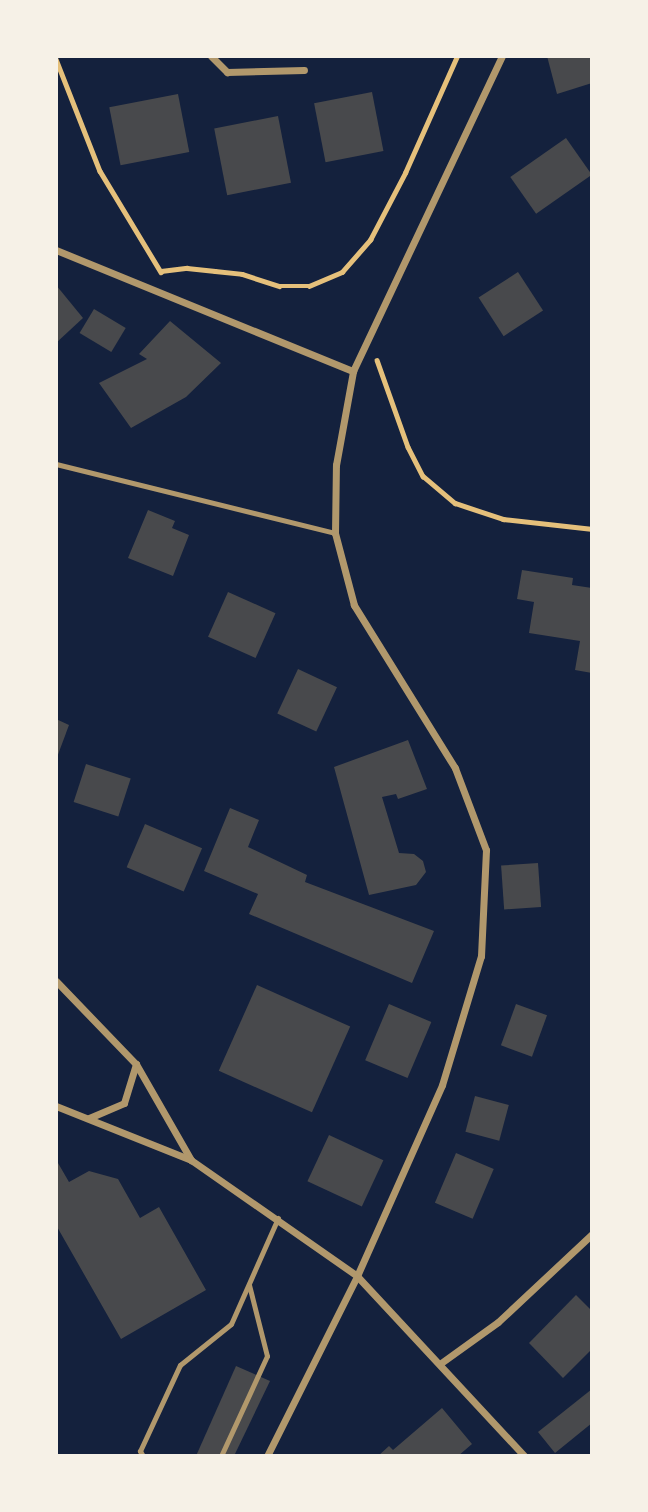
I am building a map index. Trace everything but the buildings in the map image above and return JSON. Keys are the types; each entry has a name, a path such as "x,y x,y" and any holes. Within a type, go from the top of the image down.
{"street":[{"path":"211,56 227,72 304,70"},
{"path":"267,1456 357,1276 442,1085 481,956 486,850 455,768 354,605 335,533 336,465 353,371 502,56"},
{"path":"56,250 353,371"},
{"path":"56,981 136,1063 191,1160"},
{"path":"89,1118 124,1103 136,1063"},
{"path":"56,1106 191,1160 278,1218 357,1276 441,1363 524,1456"},
{"path":"441,1363 498,1322 592,1234"}],"lane":[{"path":"56,464 335,533"},
{"path":"143,1456 140,1451 180,1365 231,1324 278,1218"},
{"path":"221,1456 267,1356 248,1285"}],"path":[{"path":"161,271 187,268 242,274 279,286 309,286 342,272 376,229 405,173 457,56"},
{"path":"56,59 100,171 161,271 156,290"},
{"path":"369,334 408,447 423,476 455,503 503,519 592,528"}]}
